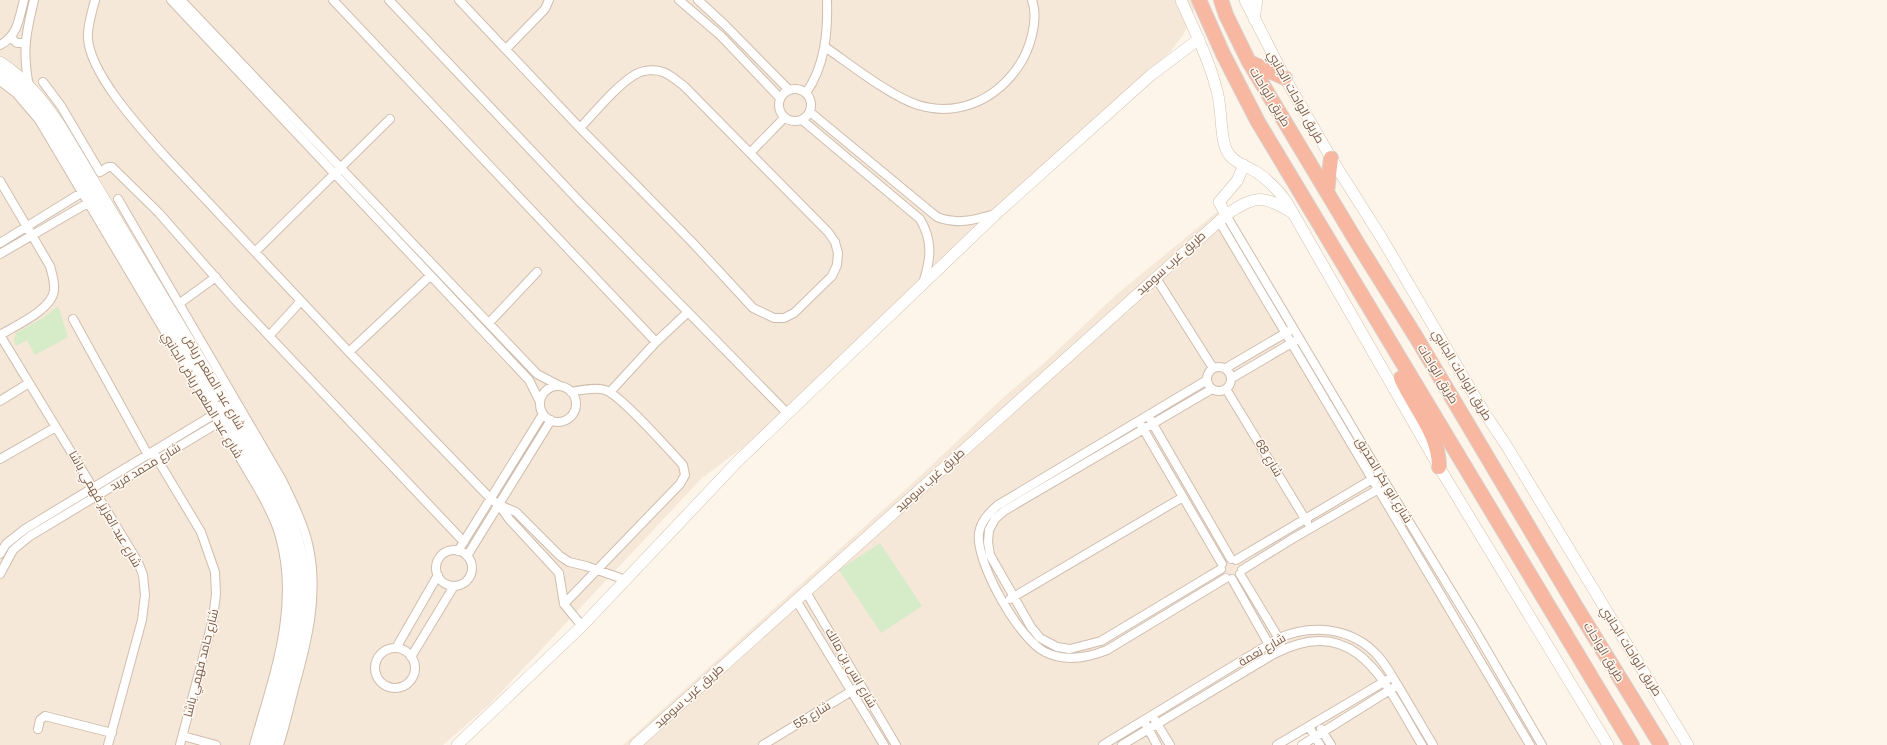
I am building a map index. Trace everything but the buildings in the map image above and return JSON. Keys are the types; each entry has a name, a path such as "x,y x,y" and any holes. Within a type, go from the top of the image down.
{"highway":[{"name":"طريق الواحات","path":"1199,0 1223,54 1252,111 1394,351 1632,745"},
{"name":"طريق الواحات","path":"1221,0 1226,15 1249,62 1420,343 1571,598 1661,745"},
{"path":"1249,62 1285,78"},
{"path":"1327,192 1331,158"},
{"path":"1394,351 1400,376 1434,437 1438,452 1439,467"}],"street":[{"path":"0,45 11,38 17,26 24,0"},
{"path":"30,86 24,55 34,0"},
{"path":"95,0 89,25 88,39 92,57 101,73 138,126 349,352 491,499 499,505 516,512 560,556 569,562 626,580"},
{"path":"171,0 274,104"},
{"path":"181,0 274,104 336,170 430,276 529,380 540,402 543,414 551,420 565,420 572,414 575,400 571,392 537,374 489,323 336,170"},
{"path":"333,0 656,342"},
{"path":"389,0 580,202 788,414"},
{"path":"459,0 580,128 692,242 753,308 774,318 784,318 794,313 832,276 837,265 838,253 835,242 828,232 684,86 663,72 650,70 637,73 580,128"},
{"path":"506,49 544,9 549,0"},
{"path":"679,0 721,36 780,98"},
{"path":"698,0 725,25 789,90"},
{"path":"806,93 818,69 825,47 828,24 827,0"},
{"path":"825,47 896,95 918,105 941,109 964,107 986,99 1008,81 1024,58 1033,32 1032,0"},
{"path":"1181,0 1199,39 1218,92 1224,145 1232,157 1273,185 1286,201 1439,467 1608,745"},
{"name":"طريق الواحات الجانبي","path":"1245,0 1285,78 1331,158 1381,237 1484,412 1506,445 1688,745"},
{"path":"1254,19 1257,0"},
{"path":"11,38 17,44 25,43"},
{"path":"457,745 582,626 724,475 996,214 1151,75 1199,39"},
{"name":"شارع عبد المنعم رياض","path":"0,62 30,86 65,124 88,189"},
{"name":"شارع عبد المنعم رياض","path":"0,73 21,89 44,115 88,189 282,499 295,531 302,561 304,594 300,631 283,716 272,745"},
{"path":"0,81 16,93 28,106 88,189 0,243"},
{"path":"43,82 65,124 100,172 108,167 112,167 158,213 269,336 464,542"},
{"path":"798,89 806,93 811,104 810,112 802,120 791,121 784,118 779,109 780,98 789,90 798,89"},
{"path":"810,112 928,212 937,217 951,222 966,222 996,214"},
{"path":"750,153 784,118"},
{"path":"255,252 336,170 390,119"},
{"path":"802,120 920,219 926,229 930,254 923,284"},
{"path":"1222,218 1219,202 1234,186 1244,165"},
{"path":"0,181 50,266 54,279 54,292 49,303 40,311 0,335"},
{"path":"0,254 95,199"},
{"path":"118,199 180,303 227,412"},
{"name":"طريق غرب سوميد","path":"635,745 1222,218 1243,203 1258,199 1273,201 1293,213"},
{"name":"شارع ابو بكر الصديق","path":"1222,218 1293,329 1475,630 1542,745"},
{"name":"شارع ابو بكر الصديق","path":"1222,218 1290,344 1466,635 1530,745"},
{"path":"489,323 537,272"},
{"path":"349,352 430,276"},
{"path":"180,303 216,277"},
{"path":"1156,278 1213,368"},
{"path":"269,336 301,301"},
{"path":"610,392 656,342 688,312"},
{"name":"شارع حامد فهمي باشا","path":"73,319 151,453 158,460 201,532 215,572 216,594 213,619 180,745"},
{"path":"1226,368 1293,329"},
{"name":"شارع عبد العزيز فهمي باشا","path":"0,335 138,562 143,575 146,595 142,620 108,745"},
{"path":"1232,378 1299,339"},
{"path":"1212,389 1207,380 1208,373 1213,368 1220,366 1226,368 1230,372 1232,378 1226,389 1221,391 1212,389 1004,511 992,524 988,542 993,562 1031,627 1040,638 1057,647 1070,649 1094,644 1108,637 1233,559 1380,474"},
{"path":"1207,380 1016,494 993,509 981,526 979,548 984,565 1022,633 1038,648 1059,657 1081,658 1113,647 1241,572 1311,528 1386,485"},
{"path":"0,401 29,383"},
{"path":"540,402 542,395 547,390 560,386"},
{"path":"564,604 680,484 685,475 683,465 622,402 610,392 604,389 594,389 571,392"},
{"name":"شارع 68","path":"1226,389 1311,528"},
{"name":"شارع عبد المنعم رياض","path":"227,412 277,508 287,534 294,562 295,591 293,619 285,644 262,745"},
{"name":"شارع محمد فريد","path":"0,554 6,544 25,529 151,453 227,412"},
{"name":"شارع محمد فريد","path":"1,569 13,550 30,536 158,460 227,412"},
{"path":"458,551 543,414"},
{"path":"1148,415 1233,559 1240,563 1241,572 1285,648"},
{"path":"467,556 551,420"},
{"path":"1138,420 1222,567 1222,574 1229,579 1274,654"},
{"path":"0,460 56,427"},
{"path":"1016,494 1020,502"},
{"path":"1004,602 1183,497"},
{"path":"499,505 509,519 559,573 564,604 582,626"},
{"path":"453,551 458,551 467,556 472,567 469,578 460,586 444,583 438,575 437,564 443,555 453,551"},
{"path":"559,573 569,562"},
{"path":"984,565 993,562"},
{"path":"396,648 438,575"},
{"path":"411,657 454,586"},
{"name":"شارع انس بن مالك","path":"806,592 896,745"},
{"name":"شارع انس بن مالك","path":"796,600 884,745"},
{"name":"شارع نعمة","path":"1103,745 1279,638 1295,632 1314,629 1342,633 1358,640 1372,650 1384,663 1393,677 1433,745"},
{"name":"شارع نعمة","path":"1122,745 1285,648 1301,643 1317,641 1342,645 1363,657 1375,669 1384,682 1422,745"},
{"path":"254,745 285,644"},
{"path":"396,648 402,649 411,657 414,669 410,680 400,687 387,686 378,678 375,666 376,660 384,651 396,648"},
{"path":"1277,745 1393,677"},
{"name":"شارع 55","path":"763,745 861,685"},
{"path":"1302,745 1398,685"},
{"path":"1152,715 1170,745"},
{"path":"38,729 40,720 45,716 112,733"},
{"path":"279,745 283,716"},
{"path":"1143,721 1157,745"},
{"path":"1317,722 1331,745"},
{"path":"1309,727 1320,745"},
{"path":"183,736 216,745"}],"shaded area":[{"path":"0,0 1197,0 1190,21 1183,35 1170,52 1017,194 788,414 702,478 490,704 443,745 0,745"},
{"path":"1218,211 1537,745 1319,745 1309,729 1282,745 623,745 916,480 1006,395 1044,363 1116,295"}],"green space":[{"path":"58,306 68,337 35,355 27,340 16,346 14,340 16,333 43,318"},
{"path":"880,543 922,606 881,633 839,570"}]}
